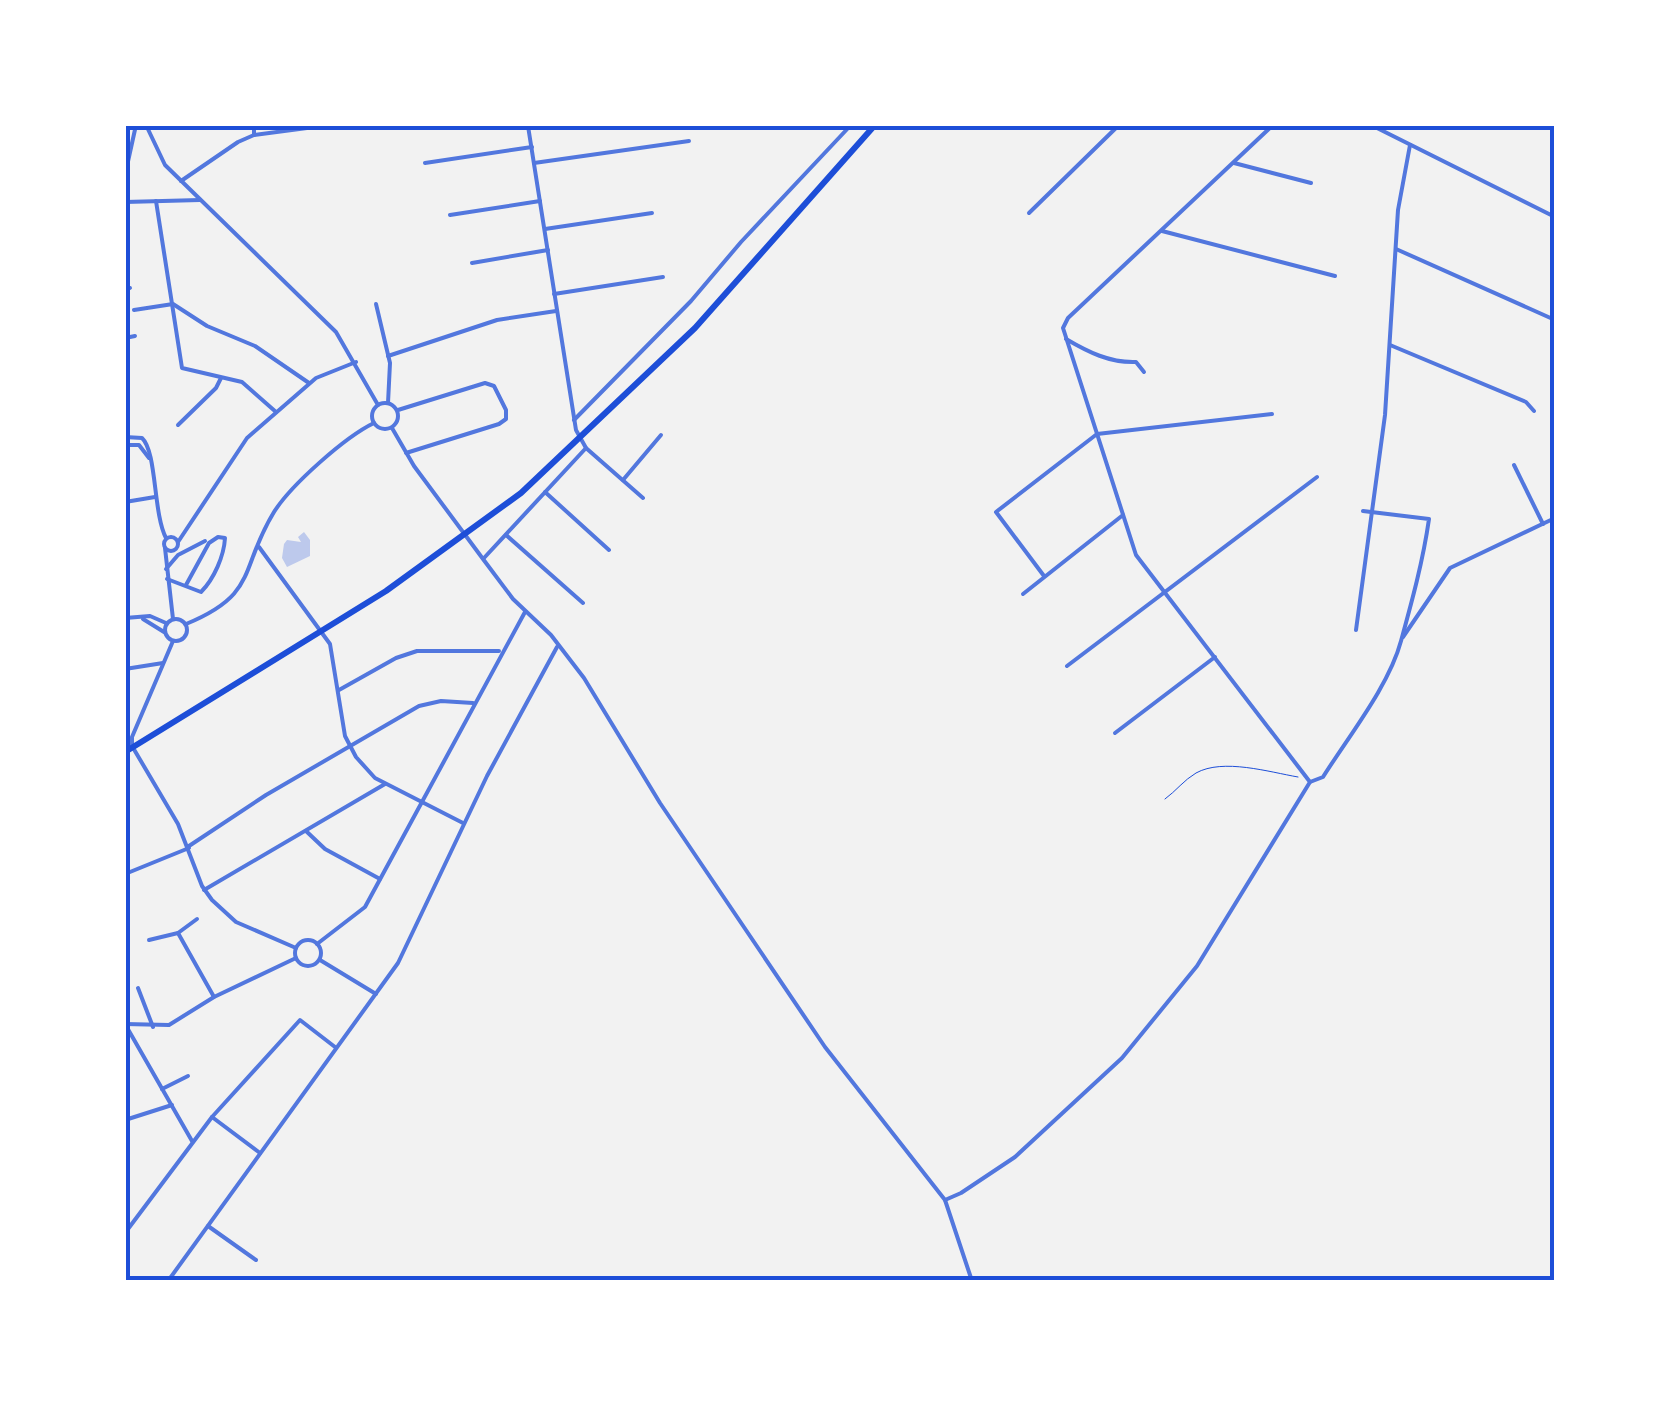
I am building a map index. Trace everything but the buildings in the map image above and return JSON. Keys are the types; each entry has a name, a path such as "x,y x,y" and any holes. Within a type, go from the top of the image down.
{"highway":[{"path":"125,752 370,601 474,528 560,460 695,328 876,125"}],"street":[{"path":"125,175 136,125"},
{"path":"146,125 165,165 336,332 378,405"},
{"path":"254,125 254,135"},
{"path":"574,420 692,301 741,242 851,125"},
{"path":"1029,213 1119,125"},
{"path":"1273,125 1068,318 1063,328 1136,556 1310,782"},
{"path":"1370,125 1555,217"},
{"path":"528,126 574,420 586,448 644,498"},
{"path":"181,181 224,150 254,135 307,128"},
{"path":"534,164 690,141"},
{"path":"1356,630 1390,344 1398,210 1410,144"},
{"path":"426,163 532,147"},
{"path":"1234,162 1311,183"},
{"path":"125,202 202,198"},
{"path":"156,201 182,368 242,382 276,412"},
{"path":"450,215 540,201"},
{"path":"545,229 652,213"},
{"path":"1162,231 1335,276"},
{"path":"1396,249 1555,320"},
{"path":"472,263 548,250"},
{"path":"554,294 663,276"},
{"path":"134,310 173,304 207,326 255,346 309,383"},
{"path":"376,304 391,376 388,403"},
{"path":"388,356 497,320 556,311"},
{"path":"125,338 135,336"},
{"path":"1066,338 1097,356 1122,363 1136,362 1144,372"},
{"path":"1390,344 1526,402 1534,411"},
{"path":"166,569 178,542 247,438 309,383 356,362"},
{"path":"125,376 125,414"},
{"path":"178,425 216,388 221,378"},
{"path":"398,410 485,383 494,386 506,410 506,419 499,424 406,453"},
{"path":"388,403 398,410 398,422 392,428 374,424 372,412 378,405 388,403"},
{"path":"1044,576 996,512 1097,434 1272,414"},
{"path":"173,619 186,624 235,596 282,500 346,439 374,424"},
{"path":"392,428 489,568 525,612 551,635 584,678 660,803 825,1048 945,1200 972,1281"},
{"path":"622,480 662,435"},
{"path":"125,437 147,442 166,538 173,619"},
{"path":"125,445 139,445 150,458"},
{"path":"483,559 586,448"},
{"path":"1514,465 1542,524"},
{"path":"1068,666 1317,477"},
{"path":"544,492 609,550"},
{"path":"125,502 156,497"},
{"path":"945,1200 961,1194 1015,1157 1122,1058 1197,966 1310,782 1323,777 1384,678 1403,637 1420,578 1429,519 1363,511"},
{"path":"1023,594 1123,515"},
{"path":"1403,637 1450,568 1555,518"},
{"path":"506,535 584,603"},
{"path":"166,538 174,537 178,542"},
{"path":"167,579 198,591 204,590 222,554 225,538 218,537 209,543 186,585"},
{"path":"165,548 176,552 206,541"},
{"path":"259,547 327,638 333,652 349,746 366,769 386,784 464,823"},
{"path":"477,552 492,552"},
{"path":"489,568 492,552"},
{"path":"296,958 296,948 304,941 317,944 361,911 525,612"},
{"path":"133,616 151,622 173,641"},
{"path":"125,618 150,616 166,624"},
{"path":"164,632 173,619"},
{"path":"173,641 184,638 186,624"},
{"path":"173,641 132,737 132,746 189,847 204,890 236,922 296,948"},
{"path":"168,1281 406,948 464,823 557,646"},
{"path":"339,690 396,658 417,651 502,651"},
{"path":"1115,733 1216,656"},
{"path":"125,669 163,664"},
{"path":"125,863 127,873 189,847 349,746 426,703 474,703"},
{"path":"204,890 386,784"},
{"path":"306,831 328,852 380,879"},
{"path":"149,940 178,933 197,919"},
{"path":"178,933 214,997"},
{"path":"317,944 319,960"},
{"path":"296,958 306,966 319,960"},
{"path":"125,1024 153,1027 181,1020 214,997 296,958"},
{"path":"319,960 376,994"},
{"path":"138,988 153,1027"},
{"path":"125,1233 212,1118 300,1020 336,1048"},
{"path":"125,1024 194,1142"},
{"path":"162,1088 188,1076"},
{"path":"125,1120 172,1105"},
{"path":"212,1118 260,1153"},
{"path":"208,1226 256,1260"}],"path":[{"path":"1164,798 1208,767 1265,769 1310,782"}]}
